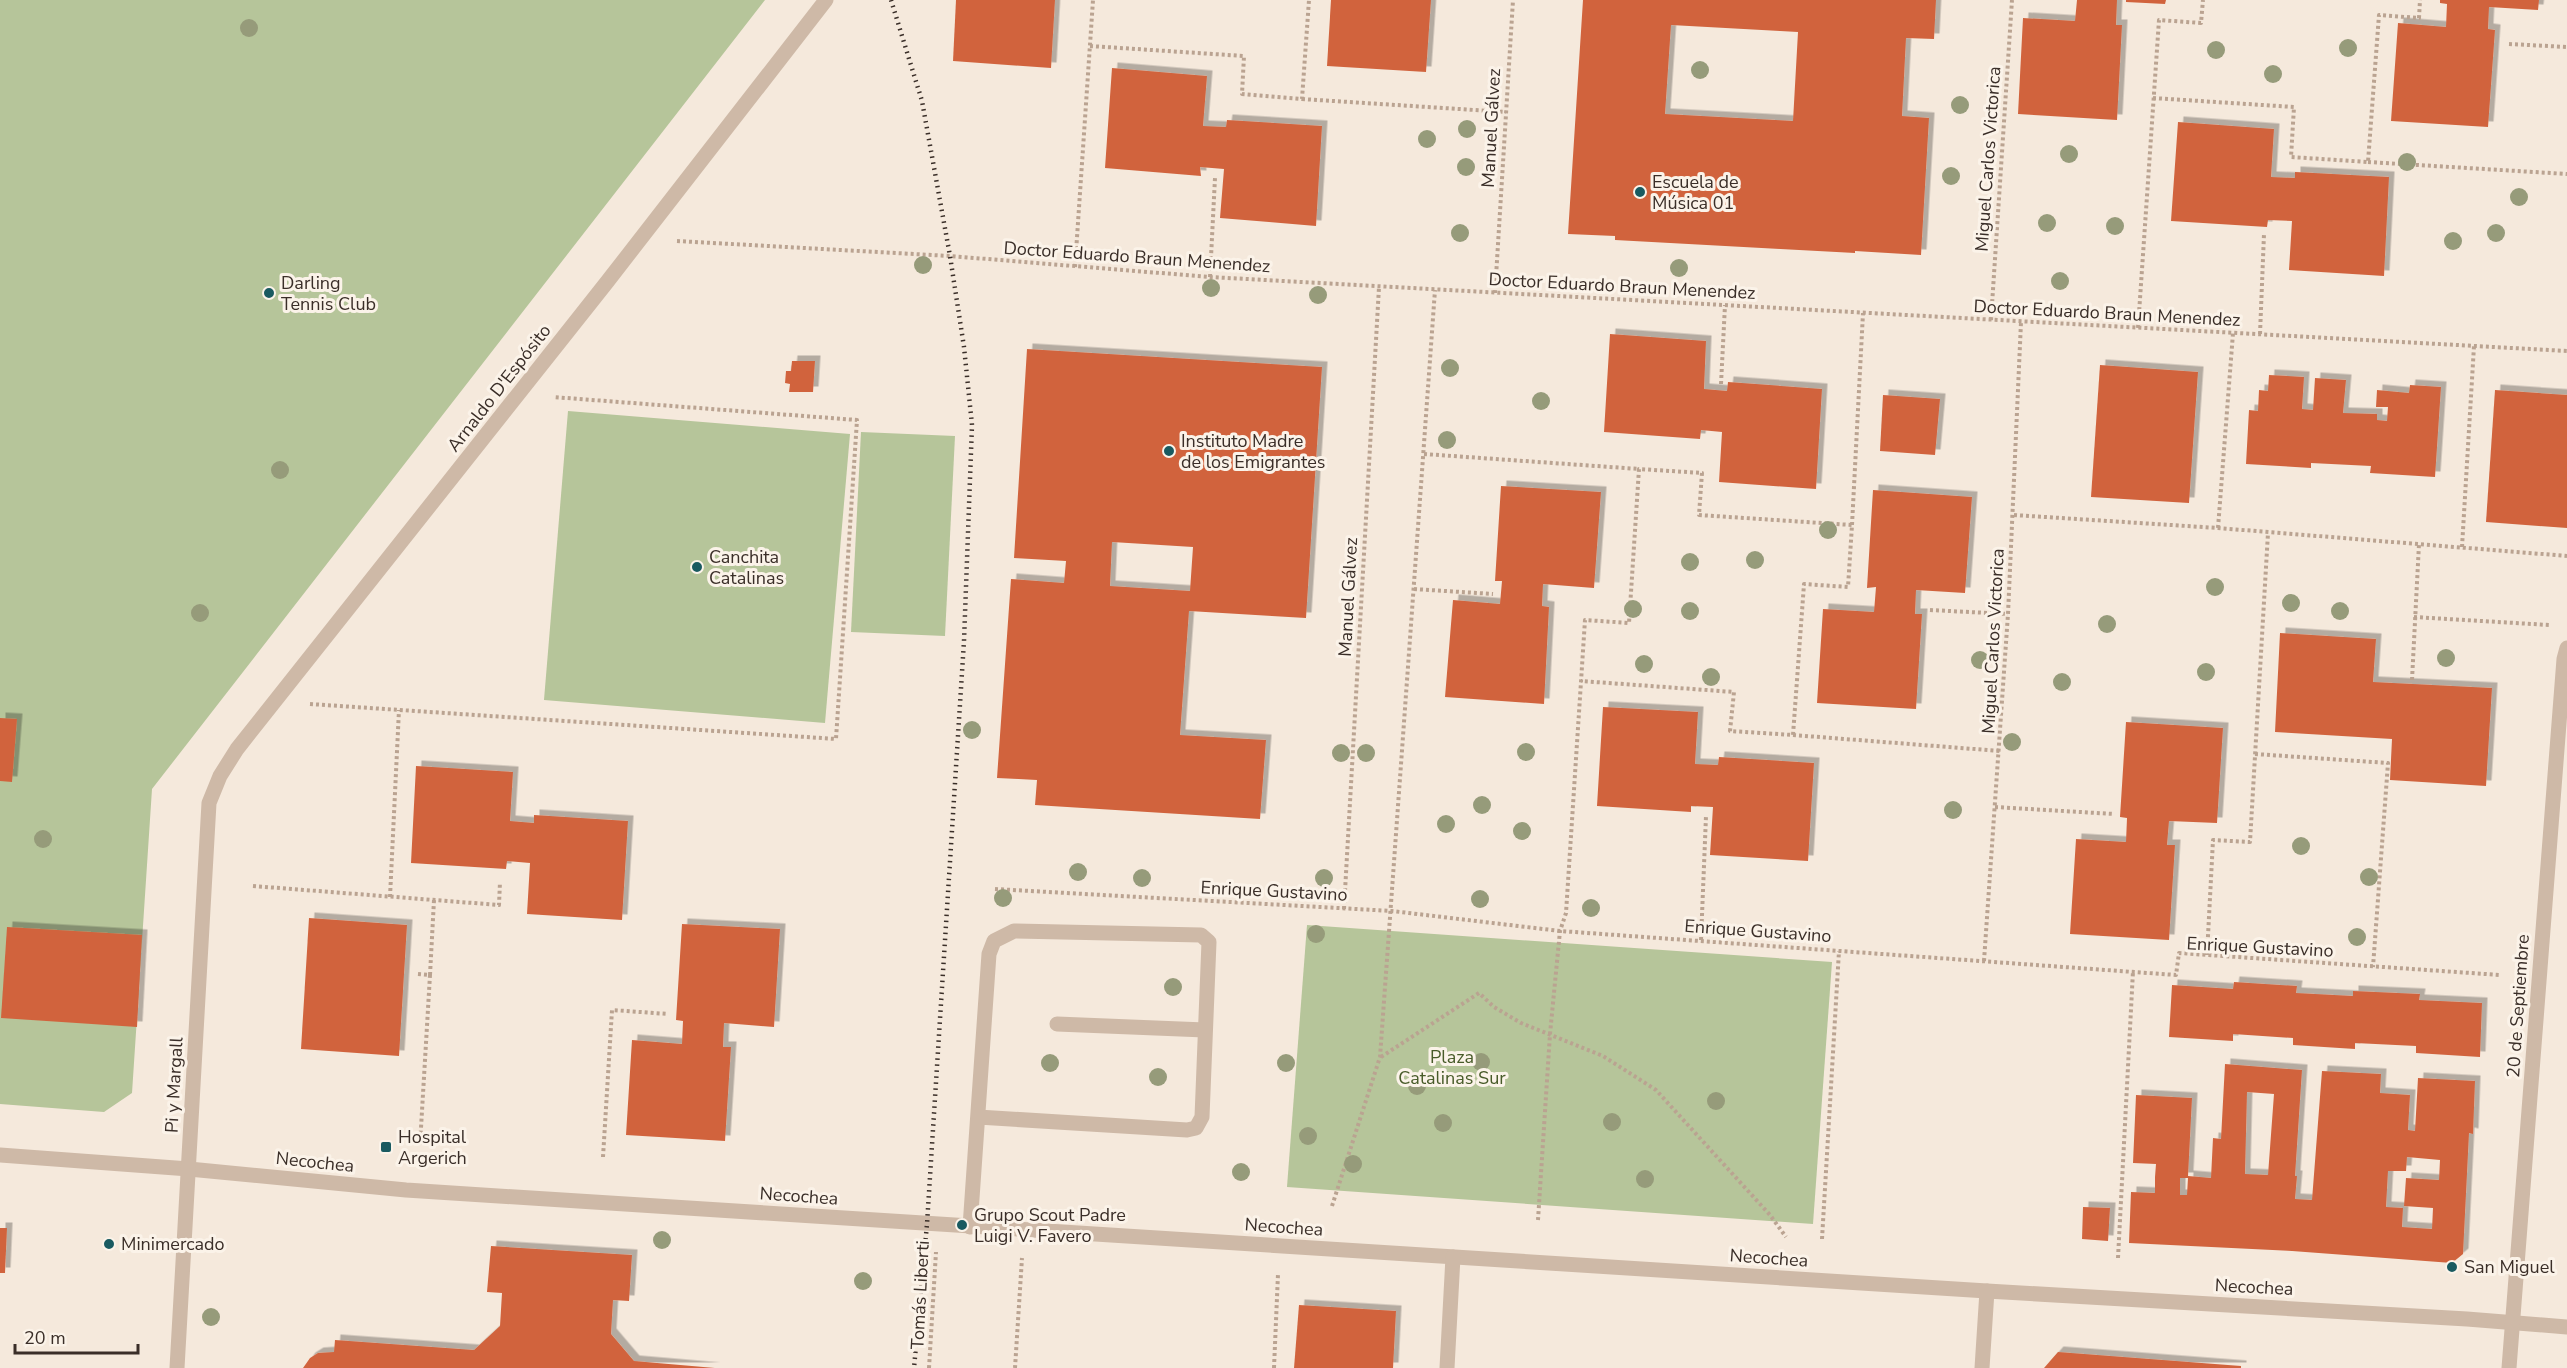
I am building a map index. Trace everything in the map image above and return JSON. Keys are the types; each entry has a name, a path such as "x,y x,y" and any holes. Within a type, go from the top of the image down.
{"street":[{"name":"Arnaldo D'Espósito","path":"209,803 220,776 237,749 600,292 826,0"},
{"name":"20 de Septiembre","path":"2509,1368 2557,741 2564,659 2567,648"},
{"name":"Pi y Margall","path":"177,1368 209,803"},
{"path":"970,1227 989,954 994,940 1014,931 1201,935 1206,938 1209,942 1202,1117 1196,1128 1187,1130 978,1117"},
{"path":"1058,1024 1205,1030"},
{"name":"Necochea","path":"0,1155 189,1169 387,1189 2567,1327"},
{"path":"1447,1368 1453,1257"},
{"path":"1982,1368 1987,1291"}],"path":[{"path":"1075,267 1093,0"},
{"path":"1302,99 1309,0"},
{"name":"Manuel Gálvez","path":"1495,293 1513,0"},
{"name":"Miguel Carlos Victorica","path":"1991,320 2012,0"},
{"path":"2138,328 2159,20 2201,23 2203,0"},
{"path":"2368,162 2379,15 2419,18 2420,0"},
{"path":"2509,44 2567,47"},
{"path":"1090,46 1244,56 1242,94 1506,112"},
{"path":"2153,98 2294,107 2290,157 2567,174"},
{"path":"1210,277 1215,178"},
{"path":"2260,334 2264,234"},
{"name":"Doctor Eduardo Braun Menendez","path":"676,241 950,256 1210,277 1379,287 2567,351"},
{"name":"Manuel Gálvez","path":"1344,909 1379,287"},
{"path":"1332,1206 1380,1057 1436,290"},
{"path":"1721,384 1725,305"},
{"path":"1793,735 1804,584 1848,586 1863,313"},
{"name":"Miguel Carlos Victorica","path":"1984,961 2000,751 2014,515 2021,322"},
{"path":"2218,528 2233,333"},
{"path":"2462,547 2474,346"},
{"path":"309,704 836,739 857,420 551,397"},
{"path":"1424,454 1702,473 1699,514 1852,525"},
{"path":"1538,1220 1550,1034 1560,931 1566,913 1585,620 1629,623 1639,470"},
{"path":"2014,515 2218,528 2567,556"},
{"path":"2206,955 2213,840 2250,842 2268,532"},
{"path":"2412,680 2419,544"},
{"path":"1414,589 1493,594"},
{"path":"1930,610 2008,614"},
{"path":"2414,617 2556,625"},
{"path":"1581,681 1734,692 1730,731 2000,751"},
{"path":"390,897 399,710"},
{"path":"2255,754 2388,763 2373,967"},
{"path":"1995,807 2114,814"},
{"path":"1701,940 1706,816"},
{"path":"253,886 499,906 500,882"},
{"name":"Enrique Gustavino","path":"995,889 1392,911 1560,931 2176,975 2179,953 2500,975"},
{"path":"420,1145 434,900"},
{"path":"1822,1239 1839,951"},
{"path":"2118,1258 2133,971"},
{"path":"418,974 430,975"},
{"path":"1380,1057 1479,993 1494,1008 1521,1023 1603,1056 1656,1090 1770,1215 1786,1237"},
{"path":"603,1157 612,1010 668,1014"},
{"name":"Tomás Liberti","path":"929,1368 937,1224"},
{"path":"1015,1368 1023,1230"},
{"path":"1274,1368 1280,1246"}],"green space":[{"name":"Darling Tennis Club","path":"0,0 765,0 152,789 132,1093 104,1112 0,1104"},
{"name":"Canchita Catalinas","path":"568,411 850,434 825,723 544,700"},
{"path":"861,432 955,436 945,636 851,632"},
{"name":"Plaza Catalinas Sur","path":"1307,925 1832,962 1813,1224 1287,1187"}],"building":[{"path":"956,0 1055,0 1051,68 953,61"},
{"path":"1331,0 1431,0 1426,72 1327,66"},
{"path":"1583,0 1936,0 1934,39 1906,38 1902,116 1929,118 1921,255 1615,240 1615,236 1568,234","holes":["1671,25 1798,32 1793,121 1665,114"]},
{"path":"2077,0 2117,0 2116,25 2122,25 2117,120 2018,114 2023,18 2075,21"},
{"path":"2126,0 2166,0 2165,4 2126,2"},
{"path":"2440,0 2539,0 2538,10 2489,7 2488,29 2495,30 2488,127 2391,121 2398,23 2446,27 2447,4 2440,3"},
{"path":"1112,68 1207,76 1203,126 1226,127 1227,120 1322,126 1316,226 1220,218 1224,169 1200,167 1201,176 1105,168"},
{"path":"2178,122 2274,129 2271,177 2295,178 2295,172 2389,177 2384,276 2289,270 2292,221 2268,220 2267,227 2171,221"},
{"path":"1610,334 1706,341 1704,389 1727,391 1728,382 1822,389 1816,489 1719,482 1722,432 1701,430 1700,439 1604,432"},
{"path":"1027,349 1322,367 1306,618 1189,611 1180,735 1266,740 1260,819 1035,805 1037,780 997,778 1011,579 1064,583 1066,561 1014,558","holes":["1112,542 1193,547 1190,591 1110,586"]},
{"path":"792,361 815,361 813,392 789,392 790,384 785,383 786,371 791,371"},
{"path":"2100,365 2198,372 2189,503 2091,497"},
{"path":"2269,375 2304,377 2302,409 2313,410 2315,378 2346,380 2343,413 2377,414 2377,420 2387,421 2388,407 2376,407 2377,390 2409,393 2410,385 2441,387 2435,477 2370,473 2371,466 2311,463 2311,468 2246,464 2249,410 2258,411 2259,390 2268,391"},
{"path":"2495,390 2567,395 2567,528 2486,522"},
{"path":"1883,395 1940,399 1935,455 1880,451"},
{"path":"1501,486 1601,492 1594,588 1543,584 1542,606 1549,607 1544,704 1445,697 1453,600 1500,604 1502,581 1495,581"},
{"path":"1873,490 1972,497 1965,593 1916,590 1915,614 1922,614 1916,709 1817,703 1823,609 1874,612 1876,587 1867,588"},
{"path":"2280,633 2376,639 2373,682 2492,688 2486,786 2390,780 2392,739 2275,732"},
{"path":"1603,707 1698,712 1695,764 1718,765 1719,757 1814,763 1808,861 1710,855 1713,807 1691,806 1691,812 1597,806"},
{"path":"0,718 17,719 12,782 0,781"},
{"path":"2126,722 2223,728 2217,823 2169,821 2167,845 2175,845 2169,940 2070,934 2076,839 2126,842 2127,818 2120,817"},
{"path":"416,766 513,772 510,821 534,823 534,815 628,821 622,920 527,914 530,863 507,861 506,869 411,863"},
{"path":"309,918 407,925 399,1056 301,1049"},
{"path":"682,924 780,929 774,1027 724,1023 723,1047 731,1047 725,1141 626,1135 632,1040 682,1044 683,1021 676,1020"},
{"path":"7,927 142,935 137,1027 1,1018"},
{"path":"2234,982 2297,986 2296,993 2353,996 2353,991 2420,994 2419,1000 2482,1003 2480,1057 2416,1053 2416,1046 2355,1043 2355,1049 2293,1045 2293,1038 2233,1034 2233,1041 2169,1037 2172,985 2233,989"},
{"path":"2225,1064 2302,1070 2295,1199 2312,1200 2322,1071 2381,1074 2380,1093 2410,1095 2408,1130 2415,1131 2418,1078 2475,1081 2473,1134 2469,1133 2463,1254 2452,1263 2292,1251 2129,1243 2131,1192 2155,1193 2156,1164 2133,1163 2136,1095 2192,1098 2188,1176 2211,1178 2213,1138 2221,1139","holes":["2247,1092 2274,1094 2268,1175 2245,1174","2407,1157 2440,1160 2439,1180 2406,1178 2404,1206 2433,1208 2432,1229 2402,1227 2403,1208 2386,1207 2388,1171 2406,1171","2180,1178 2188,1178 2187,1195 2180,1195"]},
{"path":"2083,1207 2110,1208 2108,1241 2082,1239"},
{"path":"0,1228 7,1228 5,1273 0,1273"},
{"path":"491,1246 632,1255 629,1301 613,1300 611,1334 634,1361 715,1368 303,1368 310,1358 318,1353 334,1352 335,1340 474,1350 500,1326 502,1293 487,1292"},
{"path":"1299,1305 1396,1311 1393,1368 1294,1368"},
{"path":"2058,1352 2241,1366 2241,1368 2044,1368"}],"railway":[{"path":"891,0 922,101 950,256 964,347 972,425 964,641 927,1224 914,1368"}],"place":[{"name":"Escuela de Música 01","path":"1640,192"},
{"name":"Darling Tennis Club","path":"269,293"},
{"name":"Instituto Madre de los Emigrantes","path":"1169,451"},
{"name":"Canchita Catalinas","path":"697,567"},
{"name":"Hospital Argerich","path":"386,1147"},
{"name":"Grupo Scout Padre Luigi V. Favero","path":"962,1225"},
{"name":"Minimercado","path":"109,1244"},
{"name":"San Miguel","path":"2452,1267"}]}
